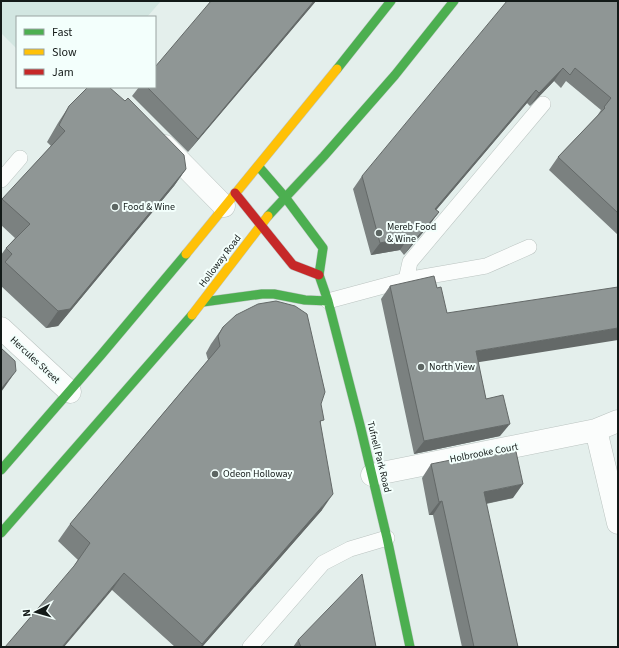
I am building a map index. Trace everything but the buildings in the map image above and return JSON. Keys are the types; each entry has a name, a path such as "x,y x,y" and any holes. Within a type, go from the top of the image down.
{"main road":[{"path":"1,470 70,392 259,166 391,1"},
{"name":"Holloway Road","path":"1,533 119,400 203,302 261,224 324,156 395,75 454,1"},
{"name":"Tufnell Park Road","path":"259,166 323,248 319,275 328,301 372,475 410,647"},
{"path":"230,199 261,224 293,265 319,275"},
{"path":"203,302 268,294 305,300 328,301"}],"street":[{"path":"151,132 230,199"},
{"name":"Hercules Street","path":"1,328 70,392"},
{"name":"Holbrooke Court","path":"372,475 596,430 618,421"},
{"path":"596,430 618,523"}],"lane":[{"path":"406,280 410,262 542,104"},
{"path":"1,180 20,158"},
{"path":"328,301 406,280 486,266 529,247"},
{"path":"250,647 323,563 350,549 387,538"}],"shaded area":[{"path":"1,1 161,1 148,16 16,16 16,48 1,33"}],"traffic: fast":[{"path":"337,69 391,1"},
{"path":"268,216 324,156 395,75 454,1"},
{"path":"259,167 285,197 323,248 319,275 328,301 360,425 387,538 410,647"},
{"path":"1,470 186,254"},
{"path":"203,302 262,294 274,294 305,300 328,301"},
{"path":"1,533 192,315"}],"traffic: slow":[{"path":"186,254 337,69"},
{"path":"192,315 268,216"}],"traffic: jam":[{"path":"235,193 293,265 319,275"}],"place":[{"name":"Food & Wine","path":"115,207"},
{"name":"Mereb Food & Wine","path":"379,233"},
{"name":"North View","path":"421,367"},
{"name":"Odeon Holloway","path":"215,474"}]}
